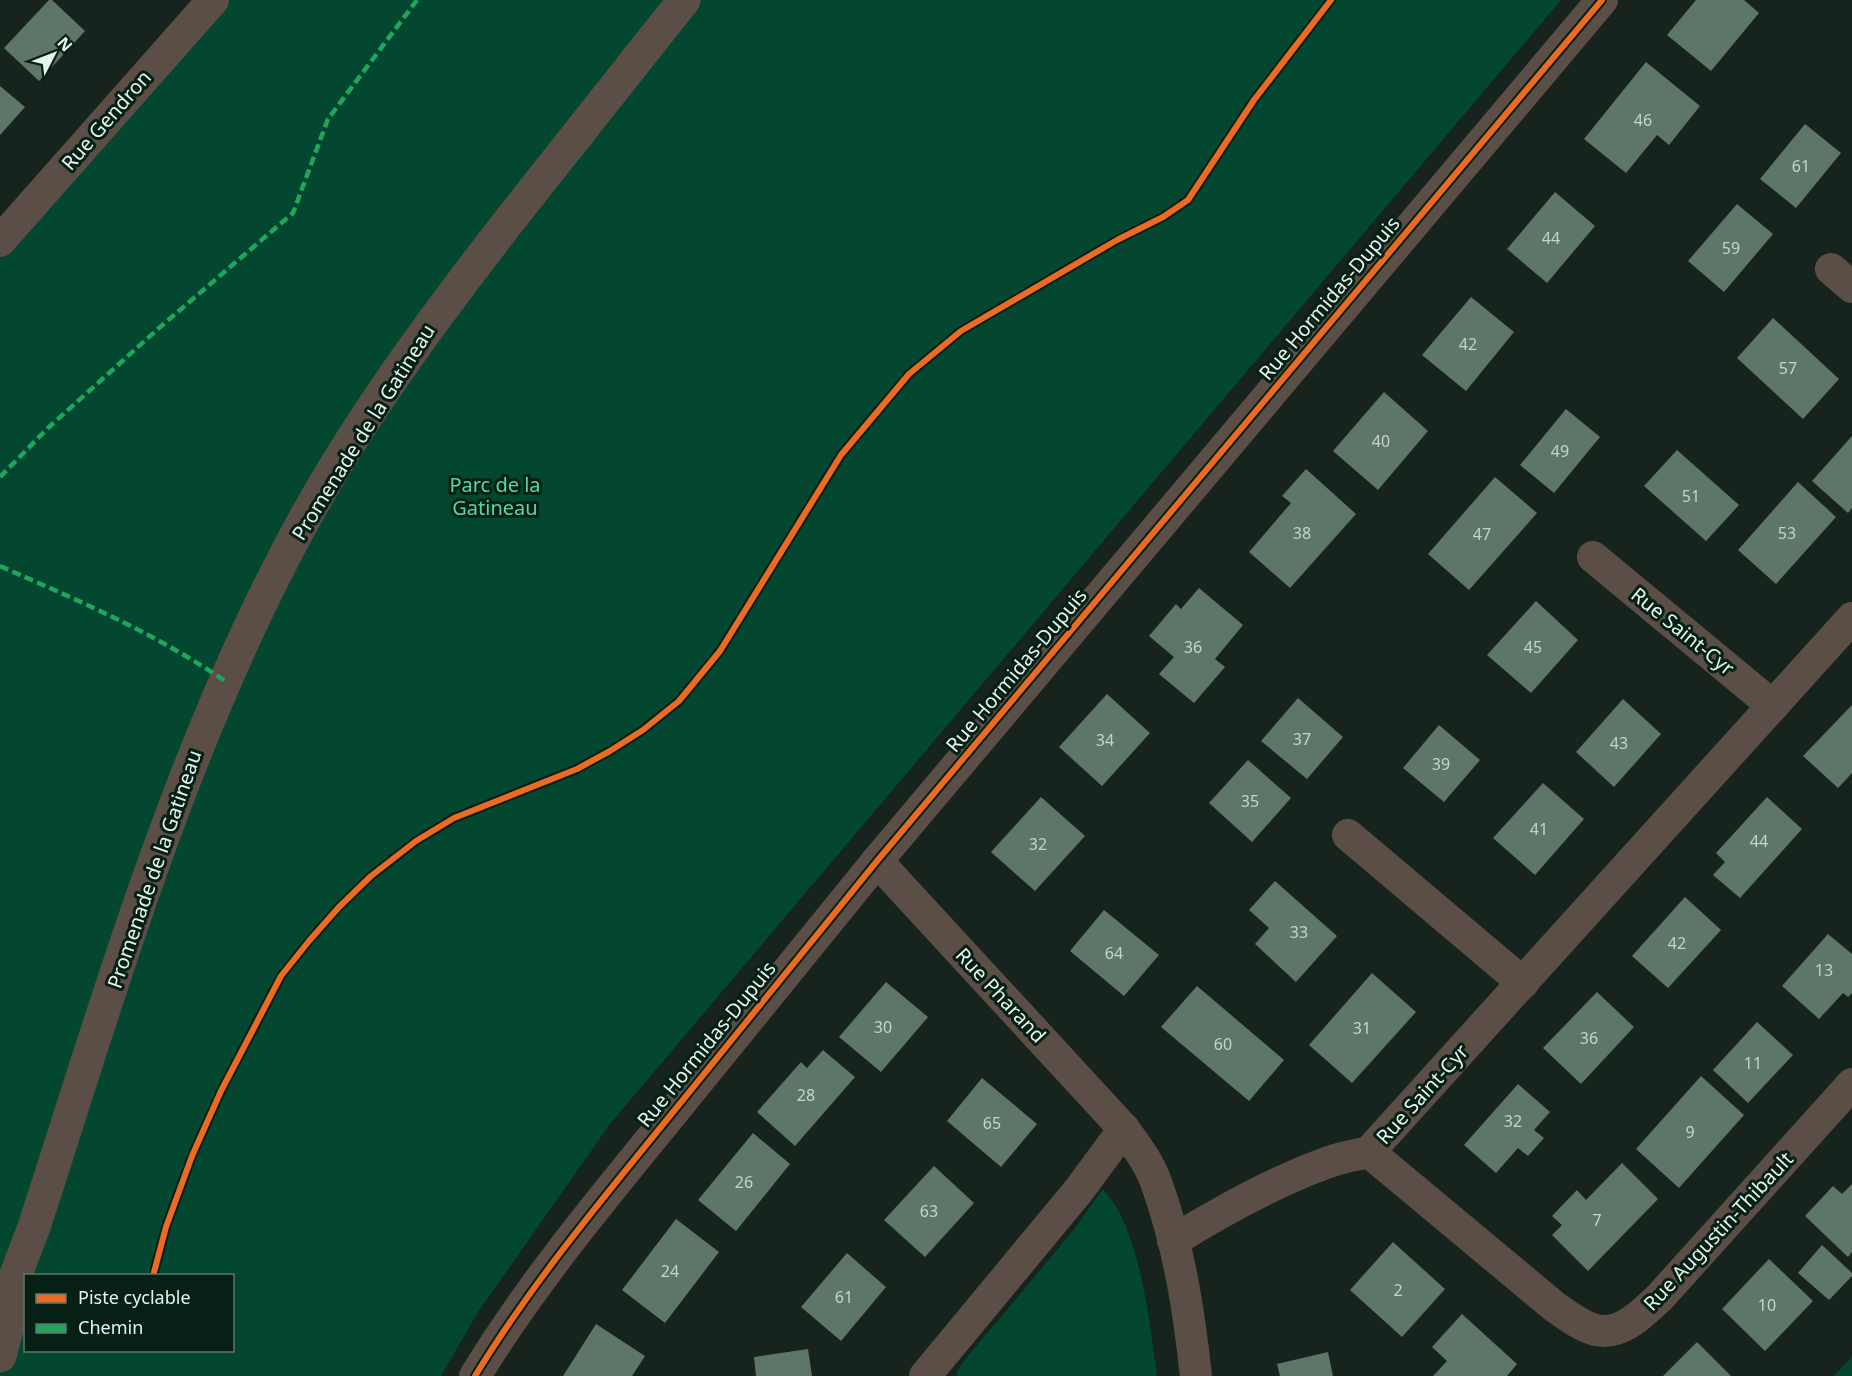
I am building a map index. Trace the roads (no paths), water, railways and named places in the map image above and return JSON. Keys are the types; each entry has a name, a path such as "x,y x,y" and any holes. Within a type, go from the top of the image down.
{"street":[{"name":"Rue Gendron","path":"0,241 213,0"},
{"name":"Promenade de la Gatineau","path":"0,1307 15,1277 34,1227 140,902 199,740 255,616 300,527 385,390 450,297 684,0"},
{"name":"Rue Hormidas-Dupuis","path":"475,1376 498,1338 578,1228 877,861 1602,0"},
{"name":"Rue Saint-Cyr","path":"1593,557 1773,706"},
{"name":"Rue Saint-Cyr","path":"1173,1241 1214,1217 1292,1178 1330,1161 1370,1152 1852,618"},
{"path":"1348,835 1523,982"},
{"name":"Rue Pharand","path":"877,861 1124,1129 1144,1158 1157,1184 1173,1241 1191,1328 1196,1376"},
{"name":"Rue Augustin-Thibault","path":"1370,1152 1555,1307 1576,1321 1596,1330 1612,1330 1629,1323 1660,1298 1852,1084"},
{"path":"925,1376 1079,1190 1124,1129"},
{"name":"Promenade de la Gatineau","path":"0,1356 34,1227"}],"park label":[{"name":"Parc de la Gatineau","path":"495,496"}]}
